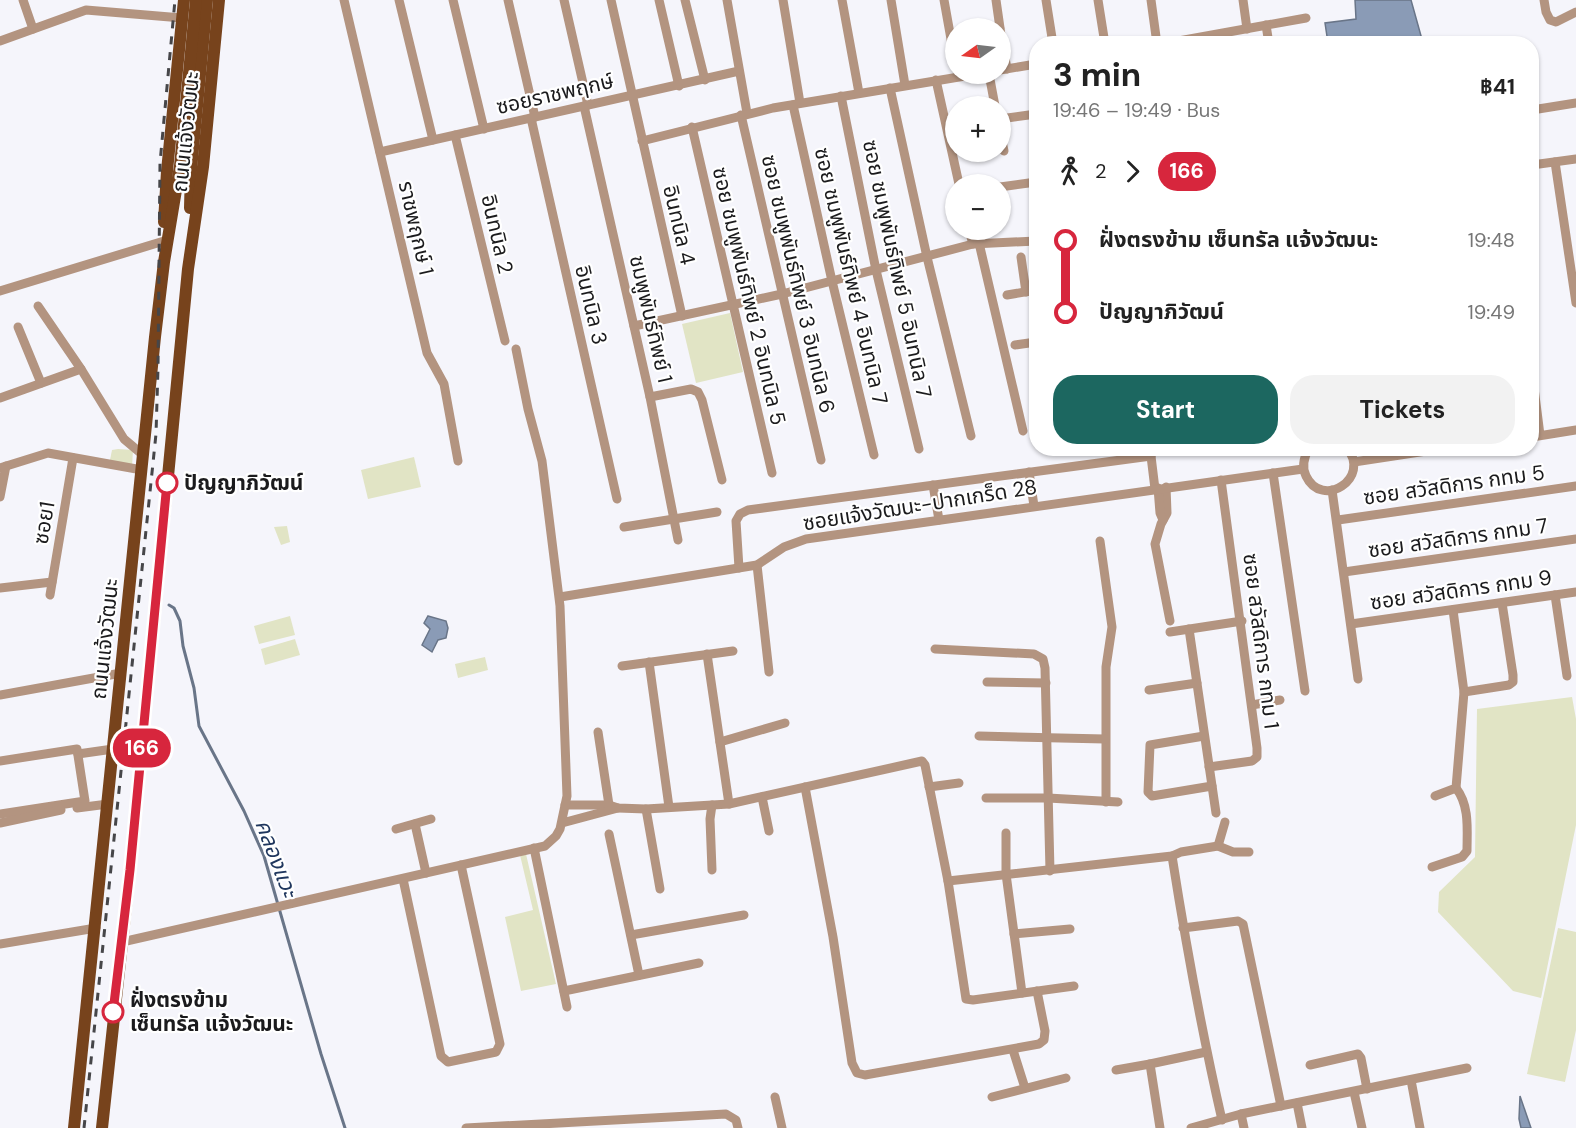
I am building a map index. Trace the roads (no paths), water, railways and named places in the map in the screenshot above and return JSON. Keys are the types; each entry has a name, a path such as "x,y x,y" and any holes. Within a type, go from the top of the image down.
{"main road":[{"name":"ถนนแจ้งวัฒนะ","path":"102,1128 188,269 203,167 219,0"},
{"name":"ถนนแจ้งวัฒนะ","path":"188,269 198,1"},
{"name":"ถนนแจ้งวัฒนะ","path":"164,262 166,171 182,18 198,1"},
{"name":"ถนนแจ้งวัฒนะ","path":"74,1128 164,262 180,166 198,1"}],"street":[{"path":"23,0 33,29"},
{"path":"83,0 86,10"},
{"name":"ราชพฤกษ์ 1","path":"344,0 427,353 444,384 458,461"},
{"path":"399,0 433,140"},
{"path":"453,0 484,129"},
{"name":"อินทนิล 3","path":"508,0 617,499"},
{"name":"ชมพูพันธ์ทิพย์ 1","path":"564,0 650,397 678,540"},
{"name":"อินทนิล 4","path":"611,0 682,316"},
{"path":"658,0 679,86"},
{"path":"685,0 705,80"},
{"name":"ซอย ชมพูพันธ์ทิพย์ 3 อินทนิล 6","path":"727,0 744,114 782,294 821,460"},
{"name":"ซอย ชมพูพันธ์ทิพย์ 4 อินทนิล 7","path":"783,0 797,104 832,281 874,455"},
{"path":"842,0 859,93"},
{"path":"891,0 905,85"},
{"path":"944,0 947,18"},
{"path":"996,0 998,18"},
{"path":"1046,0 1052,36"},
{"path":"1098,0 1104,36"},
{"path":"1151,0 1156,36"},
{"path":"1243,0 1247,28"},
{"path":"1544,0 1550,20 1556,22 1576,12"},
{"path":"0,41 86,10 182,18"},
{"path":"1204,36 1306,18"},
{"path":"1266,25 1268,36"},
{"path":"1011,68 1029,65"},
{"name":"ซอยราชพฤกษ์","path":"380,152 739,71"},
{"path":"642,141 744,114 945,77"},
{"path":"936,80 957,174"},
{"path":"890,88 927,257 971,436"},
{"name":"ซอย ชมพูพันธ์ทิพย์ 5 อินทนิล 7","path":"841,96 876,270 919,449"},
{"path":"1539,109 1576,103"},
{"path":"1011,117 1029,115"},
{"name":"ซอย ชมพูพันธ์ทิพย์ 2 อินทนิล 5","path":"692,128 772,473"},
{"name":"อินทนิล 2","path":"455,135 505,341"},
{"path":"1539,164 1576,159"},
{"path":"1555,162 1576,298"},
{"path":"1011,185 1029,183"},
{"path":"974,240 1023,431"},
{"path":"0,291 164,241"},
{"path":"634,326 782,294 976,244 1029,241"},
{"path":"1021,256 1026,292"},
{"path":"1007,295 1029,291"},
{"path":"38,306 81,369 124,439 143,455"},
{"path":"18,327 41,383"},
{"path":"1015,345 1029,343"},
{"path":"122,942 545,846 556,836 567,796 560,597 543,461 528,409 516,349"},
{"path":"0,398 81,369"},
{"path":"650,397 691,389 698,392 722,480"},
{"path":"1539,436 1576,430"},
{"path":"0,497 3,467 48,453 142,470"},
{"path":"739,568 736,520 740,514 748,510 1029,472 1126,456"},
{"path":"1151,456 1167,513 1155,544 1170,621"},
{"path":"1305,456 1303,469 1307,478 1313,486 1322,490 1342,487 1349,480 1354,462 1351,456"},
{"path":"1354,462 1375,456"},
{"name":"ซอย1","path":"50,595 73,458"},
{"name":"ซอยแจ้งวัฒนะ-ปากเกร็ด 28","path":"560,597 757,565 784,547 806,539 1303,469"},
{"path":"1029,472 1034,506"},
{"path":"1273,473 1305,691"},
{"name":"ซอย สวัสดิการ กทม 1","path":"1209,767 1252,761 1257,757 1242,621 1221,480"},
{"path":"933,484 939,520"},
{"name":"ซอย สวัสดิการ กทม 5","path":"1338,520 1576,486"},
{"path":"1332,490 1338,520 1358,679"},
{"path":"624,527 717,512"},
{"name":"ซอย สวัสดิการ กทม 7","path":"1344,572 1576,539"},
{"path":"1100,541 1112,627 1106,660 1106,802"},
{"path":"757,565 768,672"},
{"path":"0,588 52,582"},
{"name":"ซอย สวัสดิการ กทม 9","path":"1351,624 1576,592"},
{"path":"1555,596 1567,676"},
{"path":"1464,692 1509,685 1513,682 1502,603"},
{"path":"1432,867 1462,857 1467,852 1465,807 1461,794 1456,788 1464,692 1453,610"},
{"path":"1170,632 1242,621"},
{"path":"1189,629 1216,813"},
{"path":"935,649 1038,655 1043,659 1046,683 1050,871"},
{"path":"622,666 733,651"},
{"path":"707,654 729,804"},
{"path":"649,662 669,807"},
{"path":"0,695 121,673"},
{"path":"987,682 1046,683"},
{"path":"1149,690 1197,683"},
{"path":"1252,705 1280,700"},
{"path":"720,742 785,723"},
{"path":"598,732 614,806"},
{"path":"979,736 1105,739"},
{"path":"1204,736 1150,746 1148,792 1152,796 1212,786"},
{"path":"0,761 77,749 85,801 0,814"},
{"path":"78,754 113,749"},
{"path":"565,805 646,809 729,804 917,760 922,761 925,765 948,881 966,999 973,1000 1074,986"},
{"path":"929,787 959,783"},
{"path":"806,787 833,937 852,1064 857,1072 865,1075 1039,1044 1044,1040 1045,1031 1037,991"},
{"path":"1435,796 1456,788"},
{"path":"762,796 769,831"},
{"path":"987,798 1048,798 1118,802"},
{"path":"0,823 66,809 108,804"},
{"path":"561,823 614,806"},
{"path":"712,806 710,819 712,870"},
{"path":"646,809 660,889"},
{"path":"396,829 431,819"},
{"path":"1218,846 1225,822"},
{"path":"415,824 426,873"},
{"path":"1006,833 1006,874 1022,993"},
{"path":"609,834 639,975"},
{"path":"948,881 1172,856 1181,852 1218,846 1233,852 1250,852"},
{"path":"534,848 567,1007"},
{"path":"1172,856 1206,1052 1222,1120"},
{"path":"403,879 441,1056 448,1062 496,1052 500,1044 461,865"},
{"path":"631,935 744,915"},
{"path":"1183,928 1238,921 1244,924 1281,1106"},
{"path":"0,944 96,928"},
{"path":"1014,934 1070,929"},
{"path":"564,991 699,963"},
{"path":"1013,1050 1025,1088"},
{"path":"1116,1070 1206,1052"},
{"path":"1310,1065 1358,1054 1361,1058 1367,1089"},
{"path":"1150,1064 1160,1128"},
{"path":"1191,1128 1241,1114 1467,1068"},
{"path":"992,1097 1066,1078"},
{"path":"1411,1080 1420,1128"},
{"path":"1354,1092 1362,1128"},
{"path":"775,1097 782,1128"},
{"path":"1297,1103 1302,1128"},
{"path":"466,1128 726,1114 736,1120 738,1128"},
{"path":"1241,1114 1244,1128"}],"water":[{"path":"1355,0 1411,0 1421,36 1327,36 1325,23 1356,19"},
{"path":"428,616 446,621 448,628 446,638 438,640 432,652 422,645 430,629 424,623"},
{"path":"1520,1096 1531,1128 1521,1128"}],"waterway":[{"name":"คลองแวะ","path":"169,605 174,608 180,621 183,646 194,688 199,726 244,811 264,856 321,1054 345,1128"}],"railway":[{"path":"84,1128 156,434 160,163 175,0"}],"place":[{"name":"ปัญญาภิวัฒน์","path":"167,483"},
{"name":"ฝั่งตรงข้าม เซ็นทรัล แจ้งวัฒนะ","path":"113,1012"}]}
